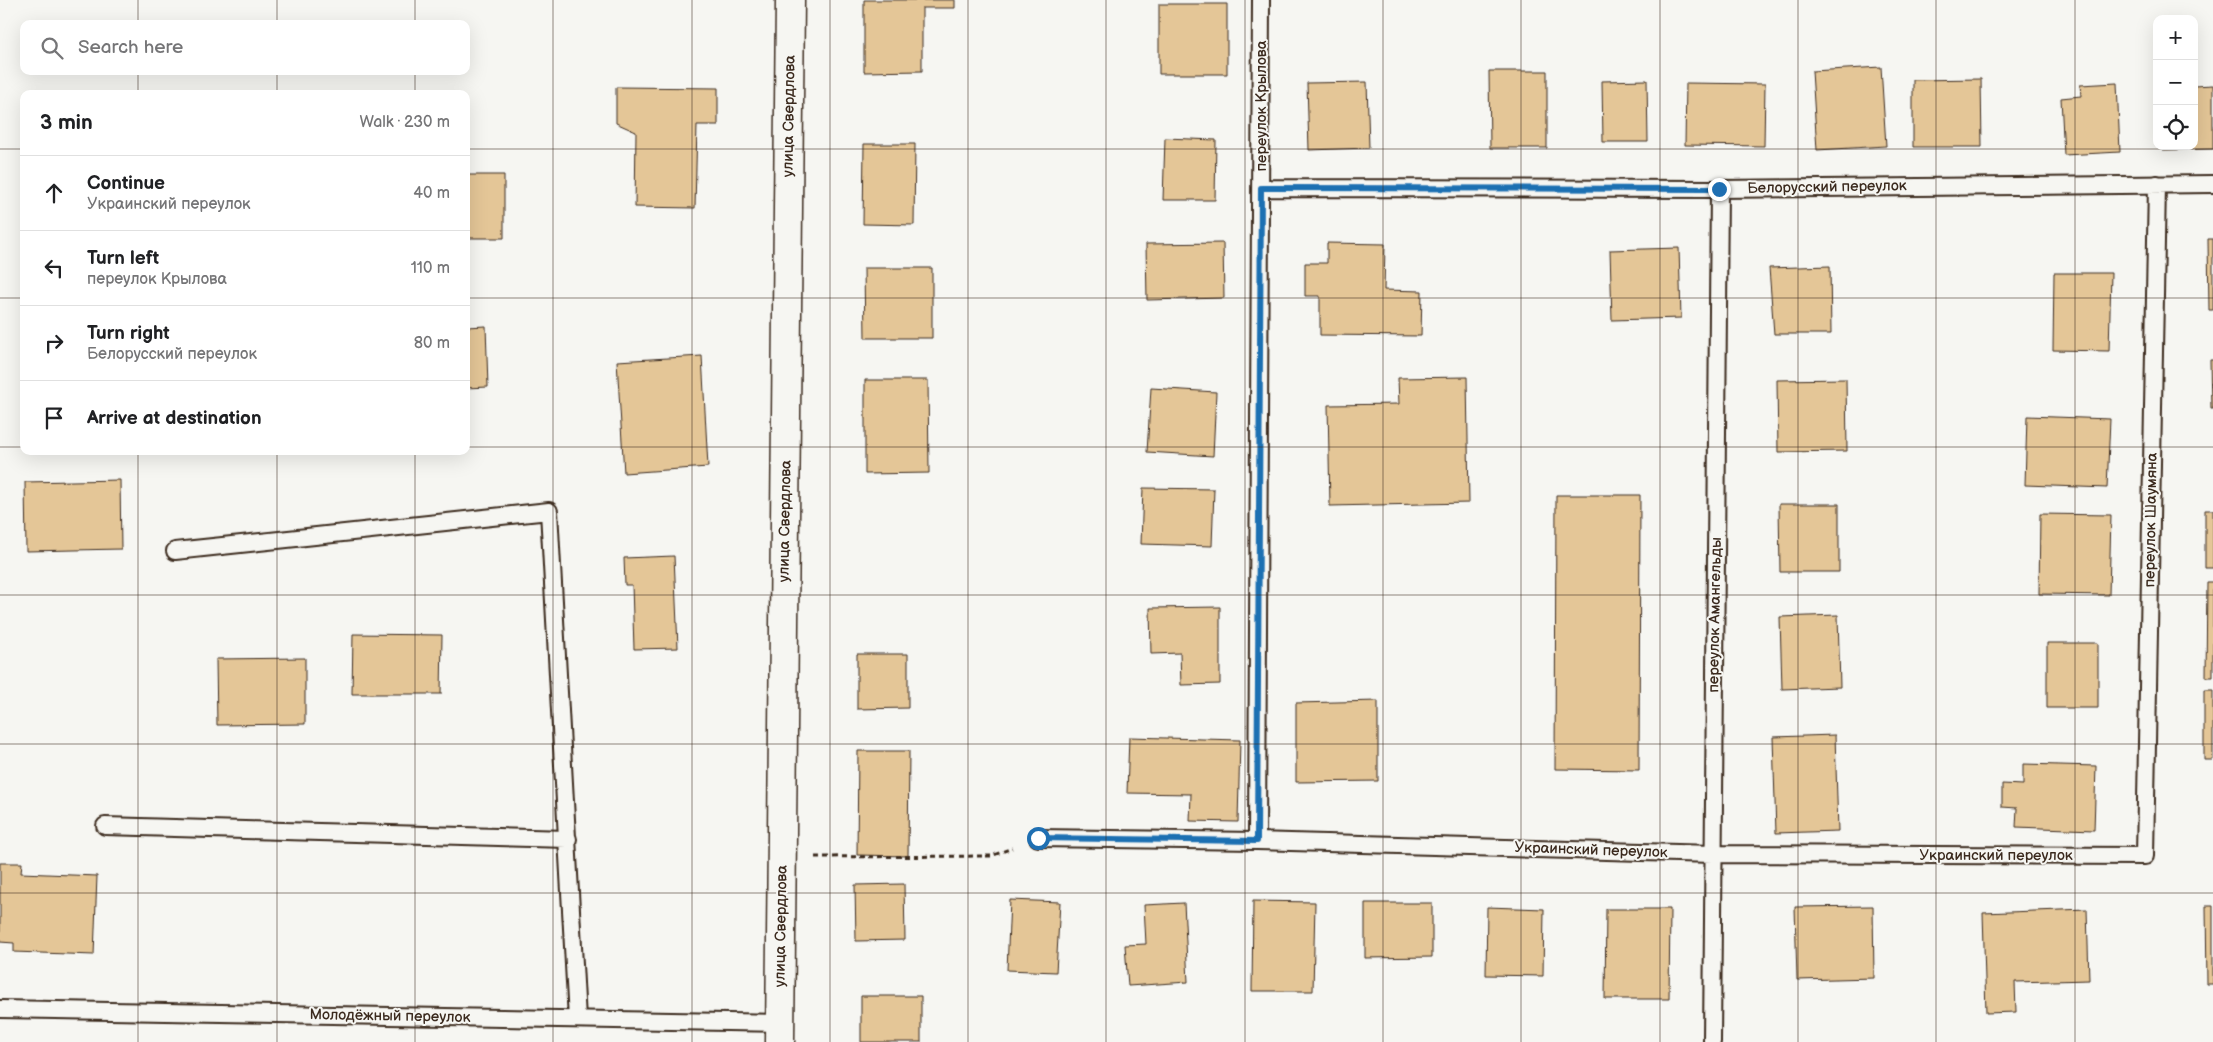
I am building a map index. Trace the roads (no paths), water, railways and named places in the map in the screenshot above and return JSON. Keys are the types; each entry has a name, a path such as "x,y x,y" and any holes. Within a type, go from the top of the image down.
{"street":[{"name":"улица Свердлова","path":"780,1033 790,0"}],"lane":[{"name":"переулок Крылова","path":"1257,841 1261,0"},
{"name":"переулок Шаумяна","path":"2145,856 2157,184"},
{"name":"Белорусский переулок","path":"1261,188 1719,189 2213,184"},
{"name":"переулок Амангельды","path":"1712,1042 1719,189"},
{"path":"175,551 549,511 577,1019"},
{"path":"104,826 568,839"},
{"name":"Украинский переулок","path":"1038,838 1257,841 1713,854 2145,856"},
{"name":"Молодёжный переулок","path":"0,1009 577,1019 780,1033"}]}
